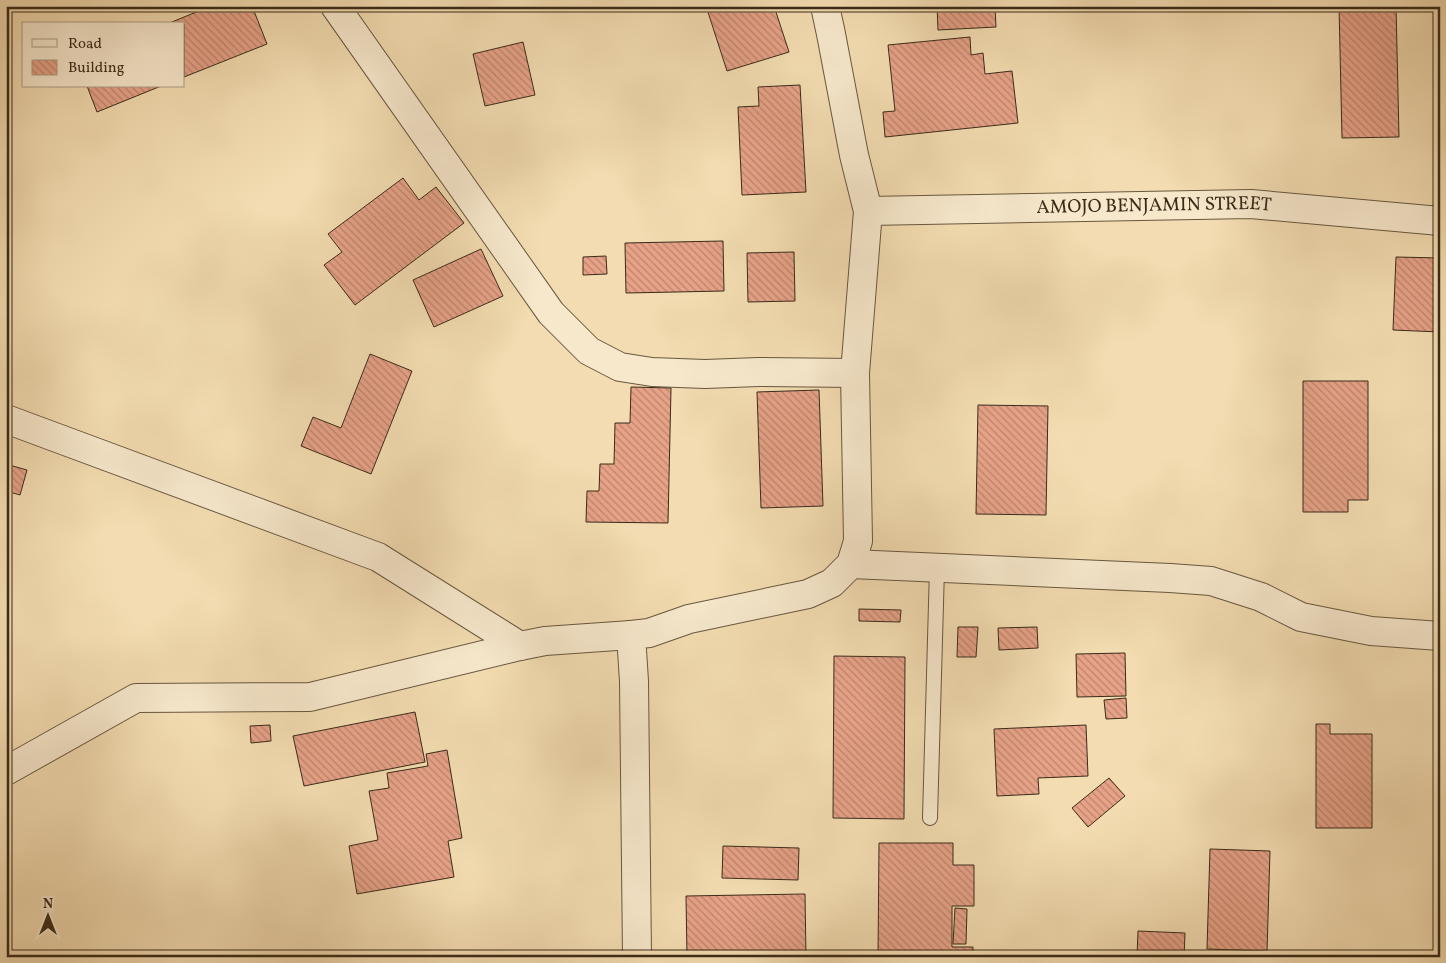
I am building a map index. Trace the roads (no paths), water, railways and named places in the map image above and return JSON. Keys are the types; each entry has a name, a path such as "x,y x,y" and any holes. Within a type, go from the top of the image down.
{"street":[{"path":"335,6 551,312 589,351 620,367 652,372 705,374 760,372 855,373"},
{"path":"6,771 136,698 310,697 545,641 649,633 689,619 808,594 832,583 851,564 858,541 855,373 868,211 854,155 825,6"},
{"name":"AMOJO BENJAMIN STREET","path":"868,211 1251,204 1440,221"},
{"path":"6,419 378,557 520,646"},
{"path":"851,564 1211,581 1261,597 1301,617 1371,631 1440,636"},
{"path":"632,635 637,957"}],"lane":[{"path":"930,818 937,568"}]}
